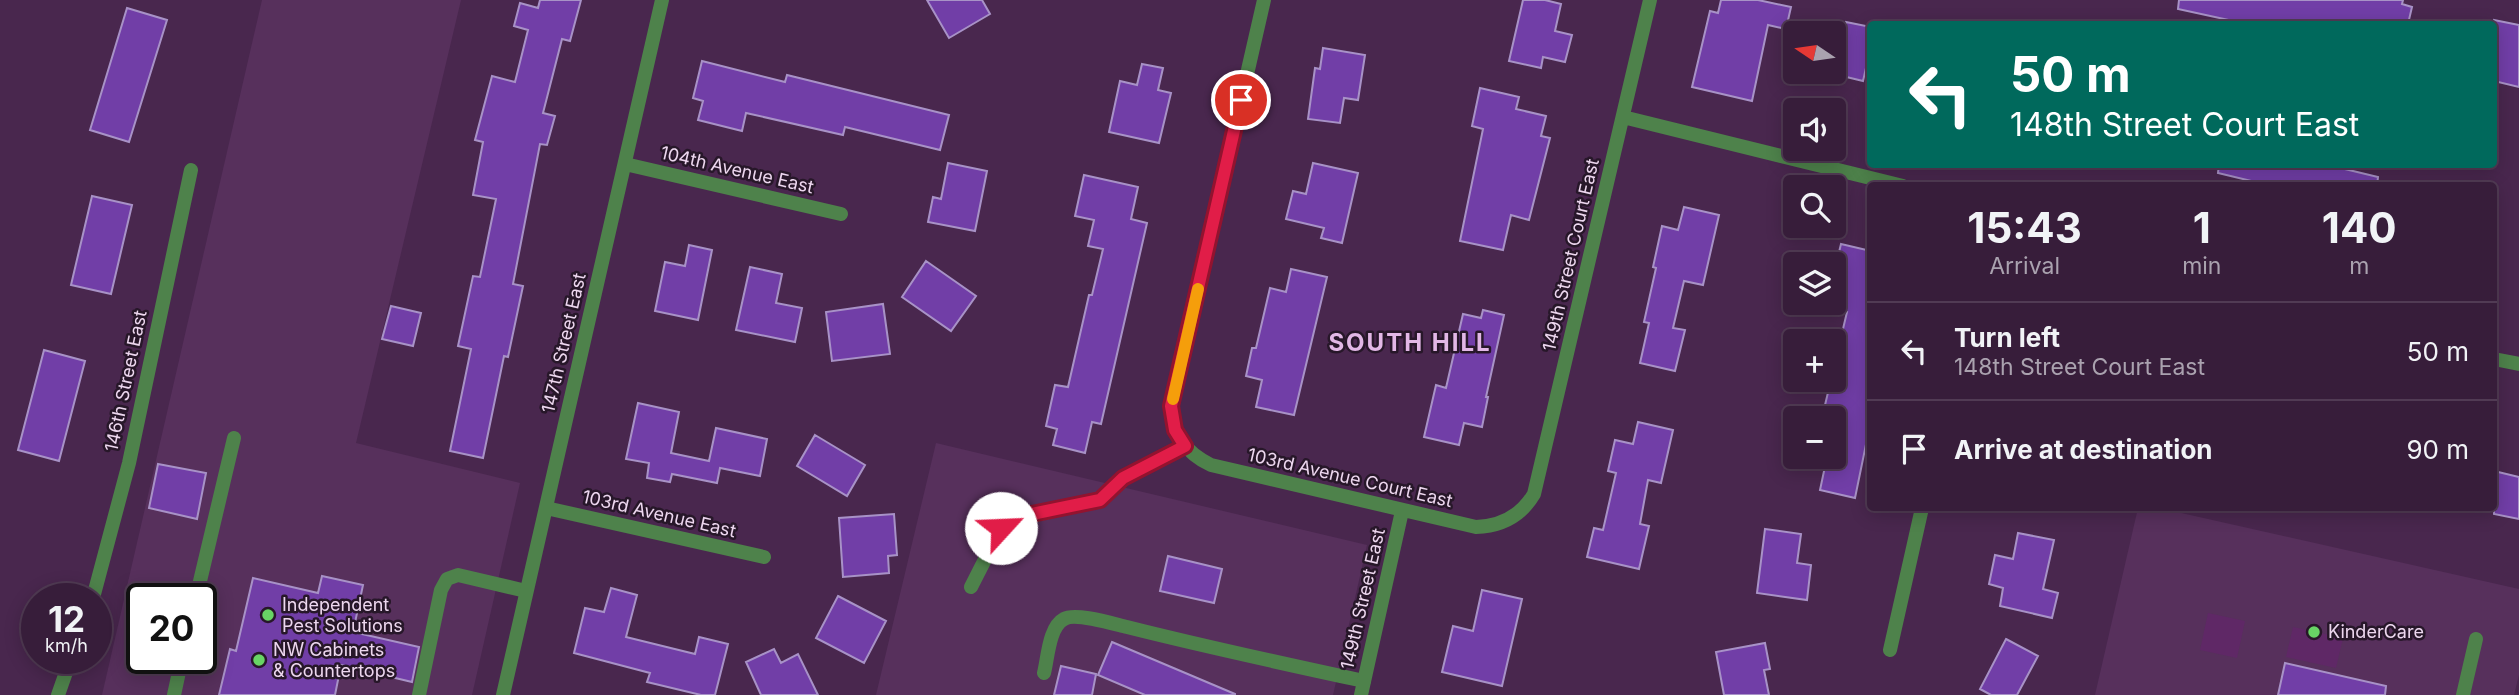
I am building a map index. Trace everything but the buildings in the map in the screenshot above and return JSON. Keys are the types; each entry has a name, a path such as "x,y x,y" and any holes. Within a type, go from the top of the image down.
{"street":[{"name":"147th Street East","path":"503,695 662,0"},
{"path":"971,587 1001,528 1010,520 1100,500 1123,478 1182,442 1172,421 1171,406 1264,0"},
{"name":"149th Street Court East","path":"1519,513 1534,494 1539,479 1650,0"},
{"path":"1623,117 1887,182"},
{"name":"104th Avenue East","path":"625,164 841,214"},
{"name":"146th Street East","path":"97,583 129,463 191,170"},
{"path":"2497,360 2519,364"},
{"path":"200,583 234,438"},
{"name":"103rd Avenue Court East","path":"1182,442 1198,459 1211,465 1476,527 1491,527 1506,522 1519,513"},
{"name":"103rd Avenue East","path":"545,508 764,557"},
{"name":"149th Street East","path":"1362,688 1402,511"},
{"path":"1890,650 1921,511"},
{"path":"419,695 441,590 447,579 458,575 526,591"},
{"path":"1044,673 1054,631 1061,620 1070,616 1106,622 1362,688"},
{"path":"2463,695 2476,639"},
{"path":"58,695 65,674"},
{"path":"174,695 179,674"}],"shaded area":[{"path":"262,0 461,0 356,443 520,483 472,695 102,695 107,674 112,674 112,652 126,591 126,674 217,674 217,583 128,583"},
{"path":"936,443 1367,545 1333,695 876,695"},
{"name":"KinderCare","path":"2137,511 2172,511 2519,589 2519,675 2514,695 2095,695"},
{"path":"2208,613 2245,621 2237,658 2200,650"},
{"path":"2293,627 2343,638 2336,668 2286,657"}],"slow traffic":[{"path":"1173,399 1198,289"}],"place":[{"name":"Independent Pest Solutions","path":"268,615"},
{"name":"KinderCare","path":"2314,632"},
{"name":"NW Cabinets & Countertops","path":"259,660"}],"district":[{"name":"SOUTH HILL","path":"1410,343"}],"route":[{"path":"1001,528 1010,520 1027,515 1100,500 1123,478 1185,446 1175,430 1171,406 1241,100"}]}
